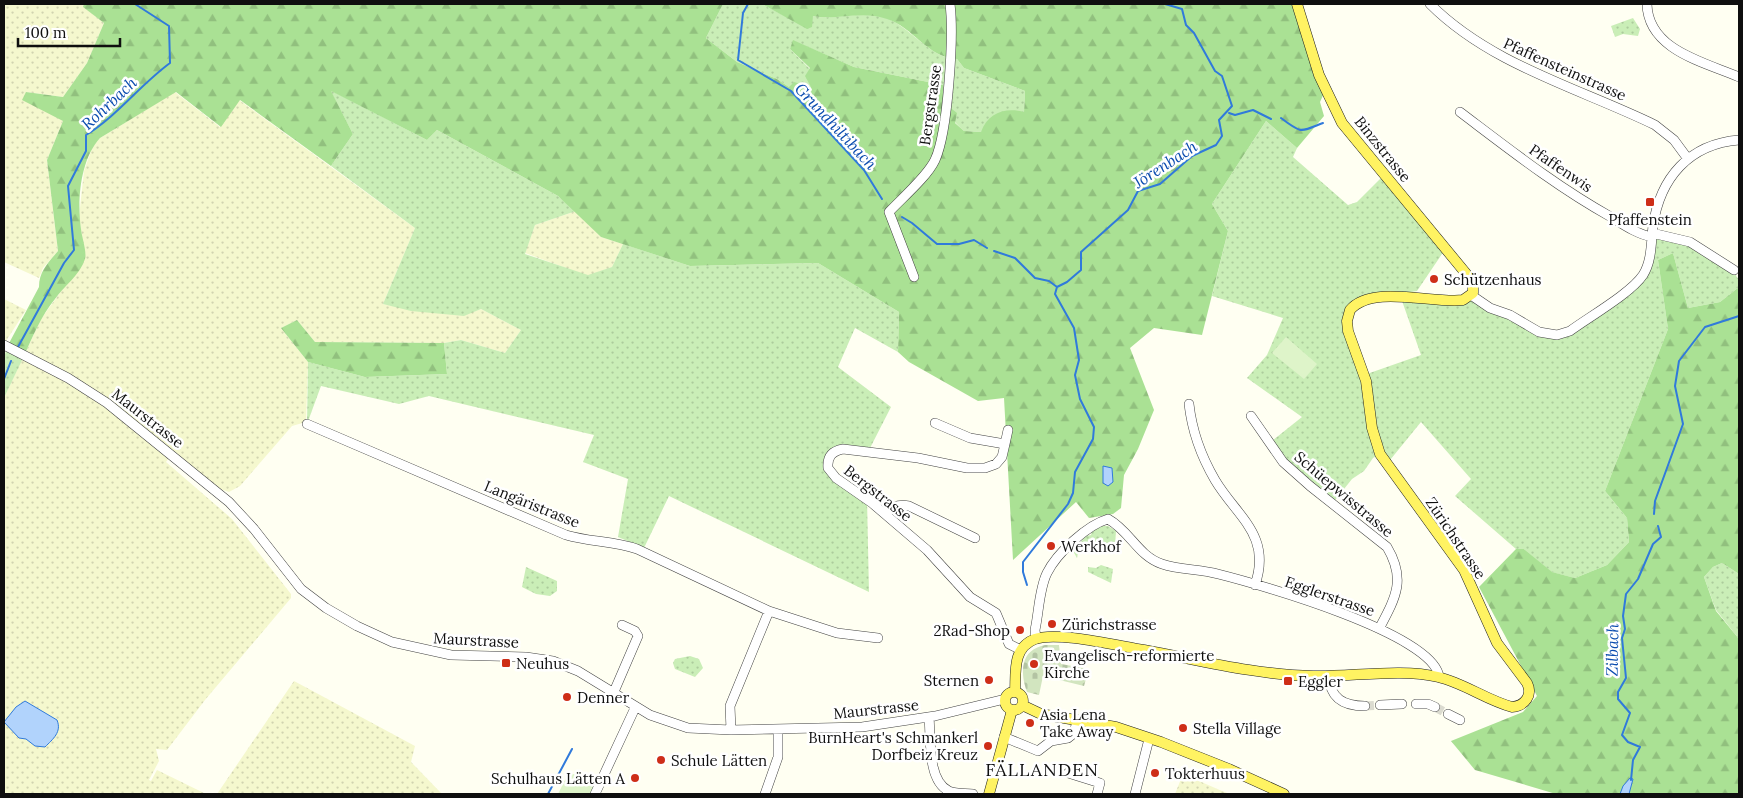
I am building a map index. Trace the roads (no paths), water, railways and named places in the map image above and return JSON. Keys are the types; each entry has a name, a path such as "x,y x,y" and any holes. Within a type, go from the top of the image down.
{"main road":[{"name":"Binzstrasse","path":"1297,4 1319,76 1333,108 1356,142 1470,275 1474,287 1471,295"},
{"name":"Zürichstrasse","path":"1036,639 1070,638 1271,673 1329,676 1414,674 1439,677 1512,706 1523,704 1529,694 1525,680 1497,643 1464,570 1380,454 1372,428 1366,381 1349,336 1347,321 1352,308 1374,298 1454,301 1463,300 1471,295"},
{"path":"1015,692 1016,660 1021,650 1036,639"},
{"path":"1015,692 1022,696 1022,705 1018,709 1012,710 1007,708 1005,699 1008,694 1015,692"},
{"path":"1022,705 1041,714 1116,727 1149,738 1229,768 1284,794"},
{"path":"989,794 1012,710"}],"street":[{"name":"Bergstrasse","path":"914,277 889,212 934,162 941,143 950,68 950,4"},
{"name":"Pfaffensteinstrasse","path":"1430,4 1460,31 1496,54 1655,125 1674,140 1688,159"},
{"path":"1647,4 1649,19 1656,33 1669,45 1739,77"},
{"name":"Pfaffenwis","path":"1460,112 1546,177 1603,213 1643,235 1690,242 1734,270"},
{"path":"1471,295 1490,308 1510,315 1538,332 1557,335 1566,332 1642,276 1649,259 1661,192 1671,176 1688,159 1712,145 1739,140"},
{"name":"Maurstrasse","path":"4,345 85,389 173,455 242,515 301,589 326,608 357,626 392,642 434,653 526,657 552,661 578,672 635,708 667,722 688,728 731,730 862,727 929,717 1005,699"},
{"path":"1189,404 1193,429 1206,462 1216,481 1255,535 1260,555 1260,566 1254,585"},
{"name":"Schüepwisstrasse","path":"1251,416 1283,462 1387,547 1393,558 1398,575 1397,592 1380,627"},
{"path":"935,423 970,438 1005,444 1008,430"},
{"name":"Langäristrasse","path":"307,424 566,535 580,539 618,543 637,549 769,611 818,628 878,638"},
{"name":"Bergstrasse","path":"1005,444 1002,457 996,464 986,468 967,468 869,450 843,449 832,453 827,463 831,473 885,514 927,550 970,597 996,613 1009,644 1021,650"},
{"path":"885,514 893,507 909,506 975,538"},
{"name":"Egglerstrasse","path":"1036,639 1035,630 1047,573 1064,552 1096,522 1108,519 1120,526 1141,552 1154,561 1171,566 1195,569 1254,585 1380,627 1405,641 1435,664 1439,677"},
{"path":"731,730 730,706 769,611"},
{"path":"613,694 638,636 635,631 622,625"},
{"path":"1329,676 1330,690 1337,699 1352,706 1365,706"},
{"path":"1380,705 1402,704"},
{"path":"1416,704 1428,704 1435,707"},
{"path":"595,794 635,708"},
{"path":"1448,714 1460,720"},
{"path":"929,717 932,761 940,783 950,791 973,794"},
{"path":"1004,737 1038,751 1052,741 1068,738 1073,734 1078,720"},
{"path":"765,794 778,756 778,729"},
{"path":"1135,794 1149,738"},
{"path":"1068,773 1100,783 1097,794"}],"water":[{"path":"1103,466 1112,468 1113,482 1108,486 1103,483"},
{"path":"25,701 57,720 58,732 45,747 35,746 26,739 19,738 4,722 16,707"},
{"path":"1630,778 1633,779 1629,794 1620,794 1623,786"}],"waterway":[{"name":"Rohrbach","path":"18,347 64,263 74,250 68,186 86,151 86,135 98,127 170,63 169,26 135,4"},
{"name":"Grundhiltibach","path":"748,4 743,13 738,60 791,91 864,170 882,199"},
{"name":"Jörenbach","path":"1057,287 1067,282 1081,270 1081,252 1128,210 1138,191 1160,184 1192,156 1216,145 1222,136 1219,120 1232,106 1222,76 1215,71 1194,33 1186,25 1182,9 1165,4"},
{"path":"1229,113 1235,115 1253,110 1271,119"},
{"path":"1281,118 1293,127 1301,130 1323,123"},
{"name":"Grundhiltibach","path":"902,217 937,244 959,244 974,240 987,248"},
{"name":"Grundhiltibach","path":"994,251 1015,258 1035,278 1049,281 1057,287"},
{"path":"1027,585 1023,572 1023,562 1068,504 1073,493 1075,472 1093,439 1094,427 1080,399 1075,375 1079,360 1074,328 1055,294 1057,287"},
{"name":"Zilbach","path":"1654,514 1655,501 1683,424 1675,386 1679,361 1705,327 1739,316"},
{"name":"Rohrbach","path":"4,379 11,361"},
{"name":"Zilbach","path":"1631,780 1633,760 1640,747 1628,742 1622,735 1630,713 1618,699 1618,692 1626,678 1622,638 1625,629 1623,616 1626,594 1638,579 1653,544 1661,537 1658,526"},
{"path":"548,794 572,749"}],"tunnel":[{"path":"1365,706 1380,705"},
{"path":"1435,707 1448,714"}],"place":[{"name":"Pfaffenstein","path":"1650,202"},
{"name":"Schützenhaus","path":"1434,279"},
{"name":"Werkhof","path":"1051,546"},
{"name":"Zürichstrasse","path":"1052,624"},
{"name":"2Rad-Shop","path":"1020,630"},
{"name":"Neuhus","path":"506,663"},
{"name":"Evangelisch-reformierte Kirche","path":"1034,664"},
{"name":"Sternen","path":"989,680"},
{"name":"Eggler","path":"1288,681"},
{"name":"Denner","path":"567,697"},
{"name":"Asia Lena Take Away","path":"1030,723"},
{"name":"Stella Village","path":"1183,728"},
{"name":"BurnHeart's Schmankerl Dorfbeiz Kreuz","path":"988,746"},
{"name":"Schule Lätten","path":"661,760"},
{"name":"Tokterhuus","path":"1155,773"},
{"name":"Schulhaus Lätten A","path":"635,778"}],"district":[{"name":"FÄLLANDEN","path":"1042,769"}]}
